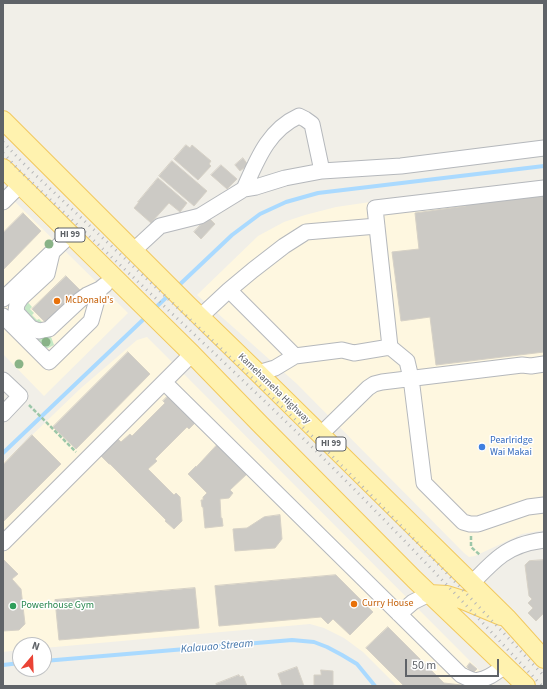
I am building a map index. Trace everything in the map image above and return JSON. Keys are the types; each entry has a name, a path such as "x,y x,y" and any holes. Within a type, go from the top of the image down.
{"main road":[{"name":"Kamehameha Highway","path":"3,120 133,251 472,583 508,619 544,659"},
{"name":"HI 99","path":"3,168 70,235 107,283 138,301 429,594 526,686"},
{"path":"414,579 451,585 472,583"},
{"path":"429,594 447,595 463,600 508,619"}],"street":[{"path":"244,189 262,150 277,132 290,120 299,116 305,118 312,124 322,171"},
{"path":"133,251 160,226 200,216 244,189 285,178 322,171 402,166 544,148"},
{"path":"3,202 20,185"},
{"path":"544,188 375,208 390,347 407,361 411,378 424,483 463,522 470,524 478,524 528,507 544,505"},
{"path":"194,311 229,290 284,246 306,232 377,226"},
{"path":"3,299 70,235"},
{"path":"52,253 47,274 21,298 17,304 16,311 30,328 39,332 49,329 80,300 107,283"},
{"path":"3,316 49,362 91,320 107,283"},
{"path":"229,290 295,356"},
{"path":"258,373 275,368 295,356 342,350 354,353 390,347"},
{"path":"3,543 192,354"},
{"path":"321,434 368,388 374,384 411,378 522,365 531,366 544,364"},
{"path":"3,380 20,396 3,414"},
{"path":"164,382 461,675 478,681 492,675 505,666"},
{"path":"472,583 502,554 516,546 544,540"},
{"path":"399,614 413,602 429,594"}],"path":[{"path":"28,404 86,460"},
{"path":"470,524 471,547 480,556"}],"shaded area":[{"path":"544,180 544,530 522,534 475,556 469,557 297,384 197,295 258,236 284,222 305,215 336,207"},
{"path":"3,190 128,313 44,396 3,354"},
{"path":"147,337 495,686 397,686 363,652 344,638 324,628 310,624 52,647 52,637 12,637 12,651 3,652 3,463 81,388 137,340"}],"green space":[{"path":"25,299 32,307 30,309 34,313 32,315 37,320 39,319 42,322 37,327 20,305"},
{"path":"9,309 50,334 54,345 45,348 8,312"}],"building":[{"path":"186,145 190,148 192,145 211,161 209,164 211,166 198,180 174,159"},
{"path":"243,158 248,165 240,171 235,165"},
{"path":"172,161 207,191 194,206 159,176"},
{"path":"221,165 237,179 227,189 211,175"},
{"path":"158,178 187,203 180,212 169,203 151,223 134,208"},
{"path":"544,194 544,352 436,365 430,317 401,321 392,252 419,249 415,213 466,206 466,204"},
{"path":"23,213 41,231 3,270 3,233"},
{"path":"208,217 215,224 201,239 194,232"},
{"name":"McDonald's","path":"66,276 83,293 45,322 32,309"},
{"path":"128,352 150,374 76,449 53,427"},
{"path":"169,395 196,422 189,429 187,427 155,459 157,461 148,469 174,495 176,493 180,497 182,521 174,529 101,456 118,439 121,442 130,434 132,436 165,403 163,401"},
{"path":"32,435 61,464 3,522 3,465"},
{"path":"218,444 248,473 230,490 233,493 229,498 220,499 223,526 205,528 201,500 203,500 203,497 207,493 188,474"},
{"path":"280,515 282,539 275,548 235,551 233,529 247,528 264,517"},
{"name":"Powerhouse Gym","path":"3,559 18,574 12,579 21,589 25,624 19,630 3,631"},
{"path":"544,560 544,613 536,621 528,613 533,608 528,603 532,599 529,596 525,565 529,561"},
{"path":"336,575 373,612 350,635 333,619 328,624 321,617 219,626 215,586"},
{"path":"195,588 199,628 59,640 55,600"},
{"path":"388,627 444,683 470,686 404,686 366,648"},
{"path":"470,663 477,669 473,673 467,667"},
{"path":"297,667 304,686 280,686 282,685 278,674"},
{"path":"321,670 333,671 333,686 314,686 314,675 321,675"},
{"path":"239,675 240,677 243,676 247,686 217,686 216,684"}],"waterway":[{"path":"176,288 232,235 260,214 286,202 318,193 544,166"},
{"path":"153,310 170,294"},
{"path":"3,453 147,316"},
{"name":"Kalauao Stream","path":"52,660 292,640 314,642 342,655 357,664 375,686"},
{"name":"Kalauao Stream","path":"3,665 12,664"}],"railway":[{"path":"3,142 26,166 280,404 431,556 544,676"},
{"path":"3,153 20,171 312,447 457,595 542,686"}],"place":[{"name":"McDonald's","path":"57,301"},
{"name":"Pearlridge Wai Makai","path":"482,447"},
{"name":"Curry House","path":"354,604"},
{"name":"Powerhouse Gym","path":"13,606"}]}
